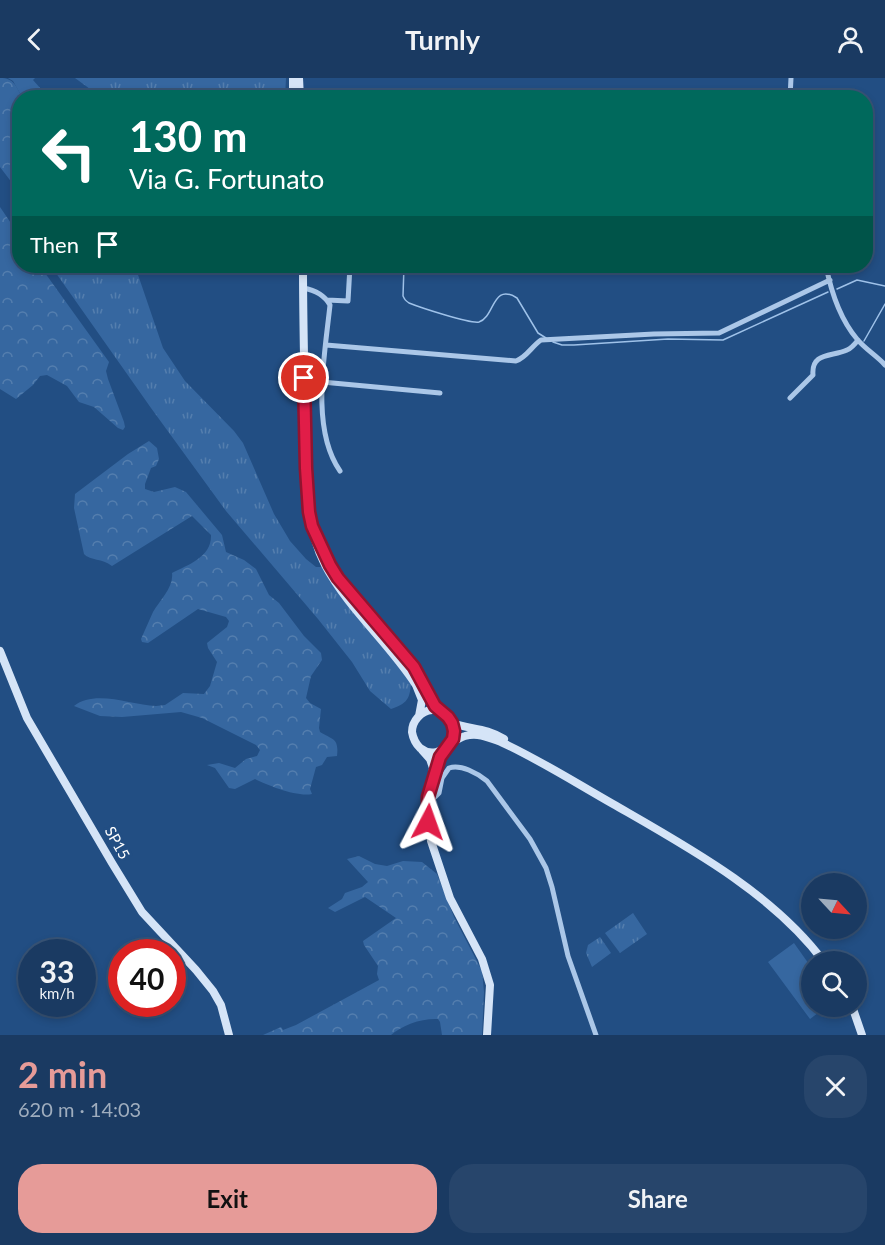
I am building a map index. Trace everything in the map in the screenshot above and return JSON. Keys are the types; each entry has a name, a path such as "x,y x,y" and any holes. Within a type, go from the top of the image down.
{"main road":[{"path":"303,273 306,468 316,545 335,582 350,604 416,686 422,700 419,716 412,732 414,740 432,763 427,809 431,841 450,898 482,959 490,985 487,1035"},
{"path":"312,526 338,578 414,667 439,711"},
{"name":"SP15","path":"0,651 27,718 112,863 142,912 213,991 221,1005 230,1035"},
{"path":"419,716 429,711 446,714 454,731 451,743"},
{"path":"452,723 492,732 516,749 683,844 765,901 795,928 815,951"},
{"path":"429,793 444,750 463,736 486,736 516,749"},
{"path":"420,748 432,752 444,750"},
{"path":"856,1017 862,1035"}],"street":[{"path":"327,300 348,301 350,273"},
{"path":"828,273 836,303 858,340 885,365"},
{"path":"326,345 516,361 524,358 530,347 543,340 719,333 830,280"},
{"path":"303,288 315,290 330,305 322,382 324,430 331,458 340,471"},
{"path":"790,398 813,375 814,363 819,358 846,351 858,340"},
{"path":"879,358 885,355"},
{"path":"322,382 440,393"},
{"path":"429,793 435,797 440,793 442,778 449,768 459,767 487,781 518,821 546,868 568,956 596,1035"}],"green space":[{"path":"0,78 5,78 12,81 18,90 12,90 12,183 0,167"},
{"path":"8,78 35,78 33,80 42,90 18,90 13,81"},
{"path":"75,78 286,78 285,90 91,90"},
{"path":"0,207 12,225 12,273 45,273 109,362 106,371 125,427 123,430 118,428 94,407 79,402 67,386 47,375 40,376 16,399 0,389"},
{"path":"56,273 137,273 163,348 185,381 243,443 274,514 290,541 316,567 326,567 412,678 406,701 391,709 370,691 352,662 318,619 226,511"},
{"path":"149,441 157,448 159,459 156,466 151,468 145,489 154,492 175,487 186,492 222,535 226,552 244,560 256,569 269,595 279,603 304,636 321,653 322,660 311,676 306,698 321,709 320,732 334,740 337,746 337,756 327,757 322,765 316,767 310,789 312,794 306,795 275,788 255,779 235,789 229,788 215,768 207,765 219,763 235,768 246,759 257,756 260,750 256,745 202,718 181,712 122,717 100,716 74,706 83,701 103,698 156,706 165,705 183,693 204,694 210,686 217,662 207,643 227,627 229,621 226,617 198,609 148,643 142,642 141,639 153,612 169,588 172,573 198,559 208,549 211,535 192,516 112,566 84,554 74,508 75,494"},
{"path":"359,856 375,864 387,866 403,861 422,862 437,874 454,917 482,971 484,992 482,1035 442,1035 440,1022 438,1019 432,1019 406,1025 391,1035 263,1035 281,1027 283,1030 296,1025 379,980 378,966 363,941 396,918 365,897 335,912 328,908 342,899 345,893 362,887 368,882 347,859"},
{"path":"633,913 647,934 620,953 605,933"},
{"path":"600,937 611,953 592,967 586,953 588,945"},
{"path":"794,943 801,953 801,1007 768,962"}],"waterway":[{"path":"404,273 403,296 409,303 456,318 479,322 488,314 498,297 509,294 517,298 538,333 546,338"},
{"path":"837,289 857,280 885,286"},
{"path":"553,342 574,345 668,339 723,340 828,292"},
{"path":"864,341 885,304"}],"route":[{"path":"304,378 307,491 312,526 338,578 414,667 435,706 451,719 454,726 453,739 440,757 437,774 430,789 428,822"}]}
